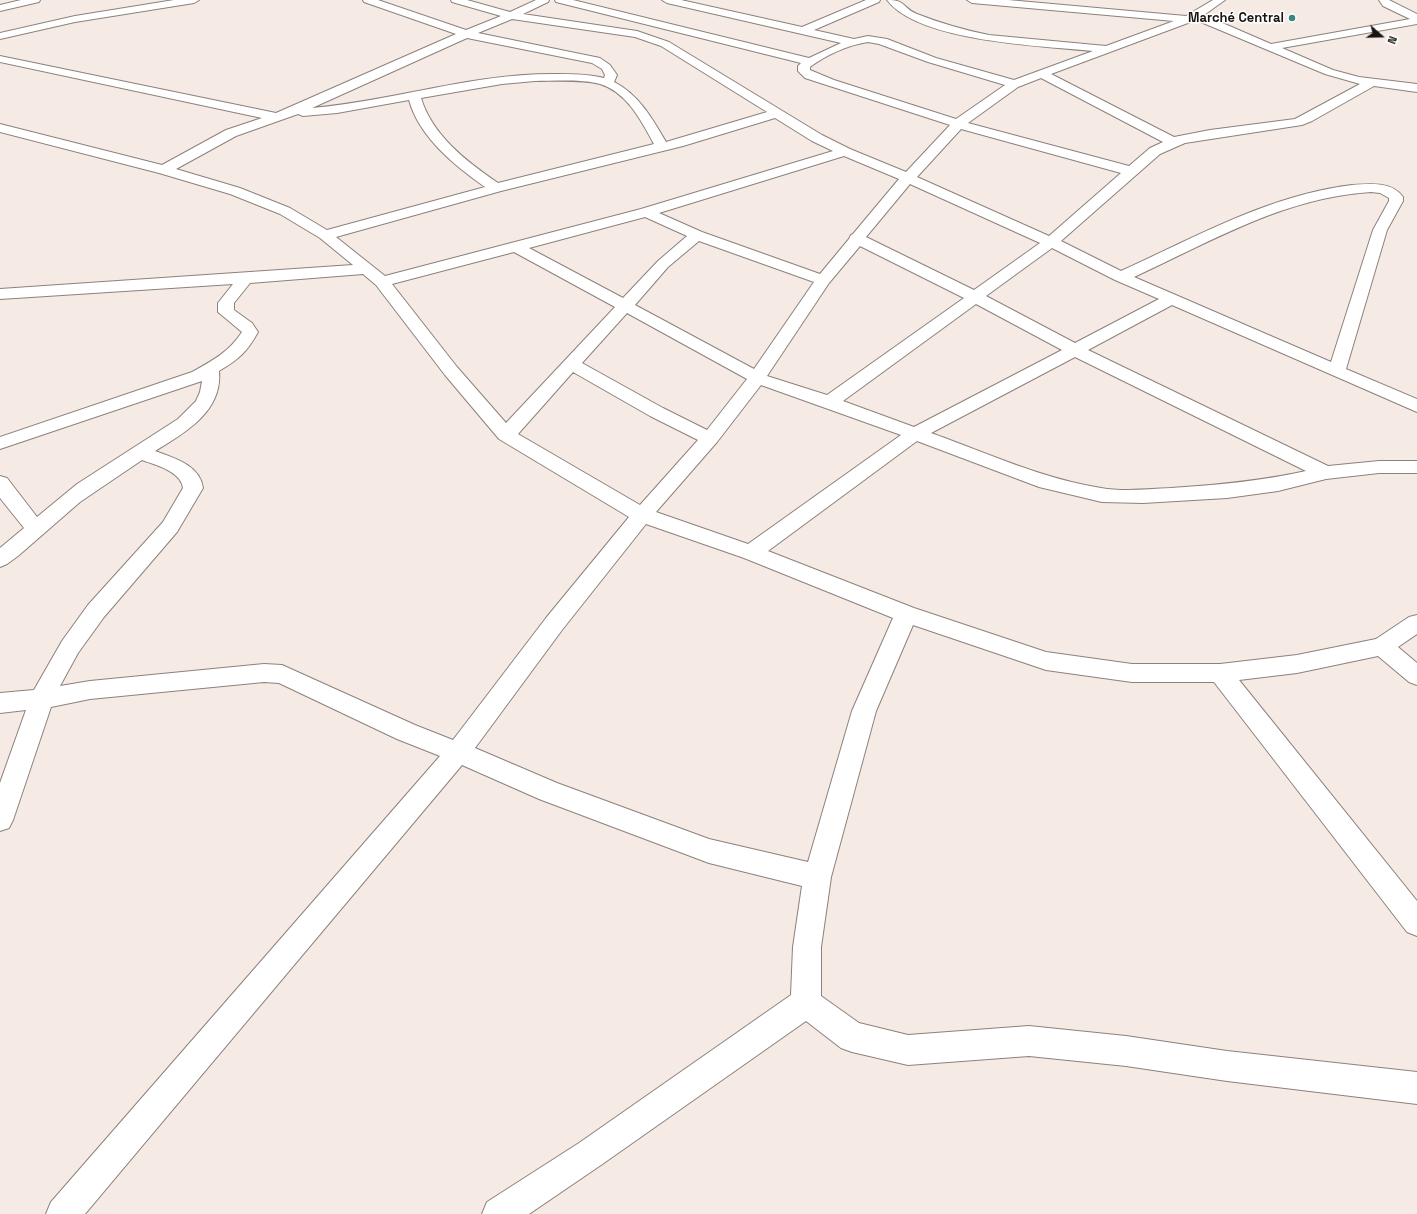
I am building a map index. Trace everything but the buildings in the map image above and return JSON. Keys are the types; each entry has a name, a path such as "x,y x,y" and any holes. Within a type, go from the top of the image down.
{"street":[{"path":"0,8 35,0"},
{"path":"0,36 75,18 194,0"},
{"path":"368,0 466,34 596,60 606,67 611,75 608,83"},
{"path":"456,0 511,16 637,34 665,44 817,138 845,152 908,178 1051,242 1121,277 1417,406"},
{"path":"164,170 231,134 294,111 466,34 511,16 544,0"},
{"path":"560,0 809,62"},
{"path":"667,0 854,42"},
{"path":"716,11 727,0"},
{"path":"804,30 875,0"},
{"path":"892,0 910,15 931,24 969,34 989,38 1109,49"},
{"path":"972,0 1016,2 1192,17 1271,47 1329,72 1358,80 1417,88"},
{"path":"63,1214 458,752 554,624 642,515 710,438 757,378 823,280 856,238 908,178 958,124 1014,84 1192,17 1220,0"},
{"path":"1384,0 1387,4 1415,18"},
{"path":"1271,47 1415,18"},
{"path":"1014,84 933,60 880,41 870,39 854,42 809,62 804,66 804,71 809,74 958,124 1131,171"},
{"path":"0,59 278,117"},
{"path":"1040,73 1173,142"},
{"path":"294,111 339,110 478,83 530,76 574,78 608,83 636,104 662,146"},
{"path":"829,402 1051,242 1131,171 1155,152 1173,142 1203,135 1298,122 1308,118 1374,81"},
{"path":"414,96 421,114 436,137 463,164 496,188"},
{"path":"325,235 496,188 699,137 778,113"},
{"path":"0,128 164,170 235,191 262,201 285,212 325,235 382,282 451,371 506,435 642,515 751,554 906,614 1046,661 1132,673 1220,673 1297,664 1382,646 1417,623"},
{"path":"382,282 646,212 845,152"},
{"path":"1121,277 1241,221 1283,205 1326,194 1367,188 1380,188 1390,192 1396,197 1396,201 1380,230 1337,371"},
{"path":"646,212 697,235 823,280"},
{"path":"506,435 663,264 697,235"},
{"path":"856,238 975,297 1076,351 1326,473"},
{"path":"515,246 757,378 829,402 1046,482 1102,495 1142,496 1227,491 1278,484 1326,473 1380,467 1417,468"},
{"path":"1,294 246,277 296,275 366,269"},
{"path":"0,443 174,385 210,370 226,360 241,347 250,332 249,328 226,312 226,303 246,277"},
{"path":"751,554 915,434 1076,351 1172,299"},
{"path":"571,364 657,413 710,438"},
{"path":"0,559 37,529 62,505 140,452 175,431 198,411 209,395 211,379 210,370"},
{"path":"0,820 42,699 70,647 96,611 170,527 194,488 192,480 183,471 168,463 140,452"},
{"path":"0,483 14,504 37,529"},
{"path":"806,1003 807,947 817,876 864,712 906,614"},
{"path":"1382,646 1417,676"},
{"path":"0,704 42,699 90,690 264,673 282,674 406,732 458,752 548,791 708,851 817,876"},
{"path":"1220,673 1417,924"},
{"path":"806,1003 852,1037 908,1050 1029,1041 1126,1051 1226,1066 1417,1088"},
{"path":"499,1214 590,1154 806,1003"}],"place":[{"name":"Marché Central","path":"1292,18"}]}
